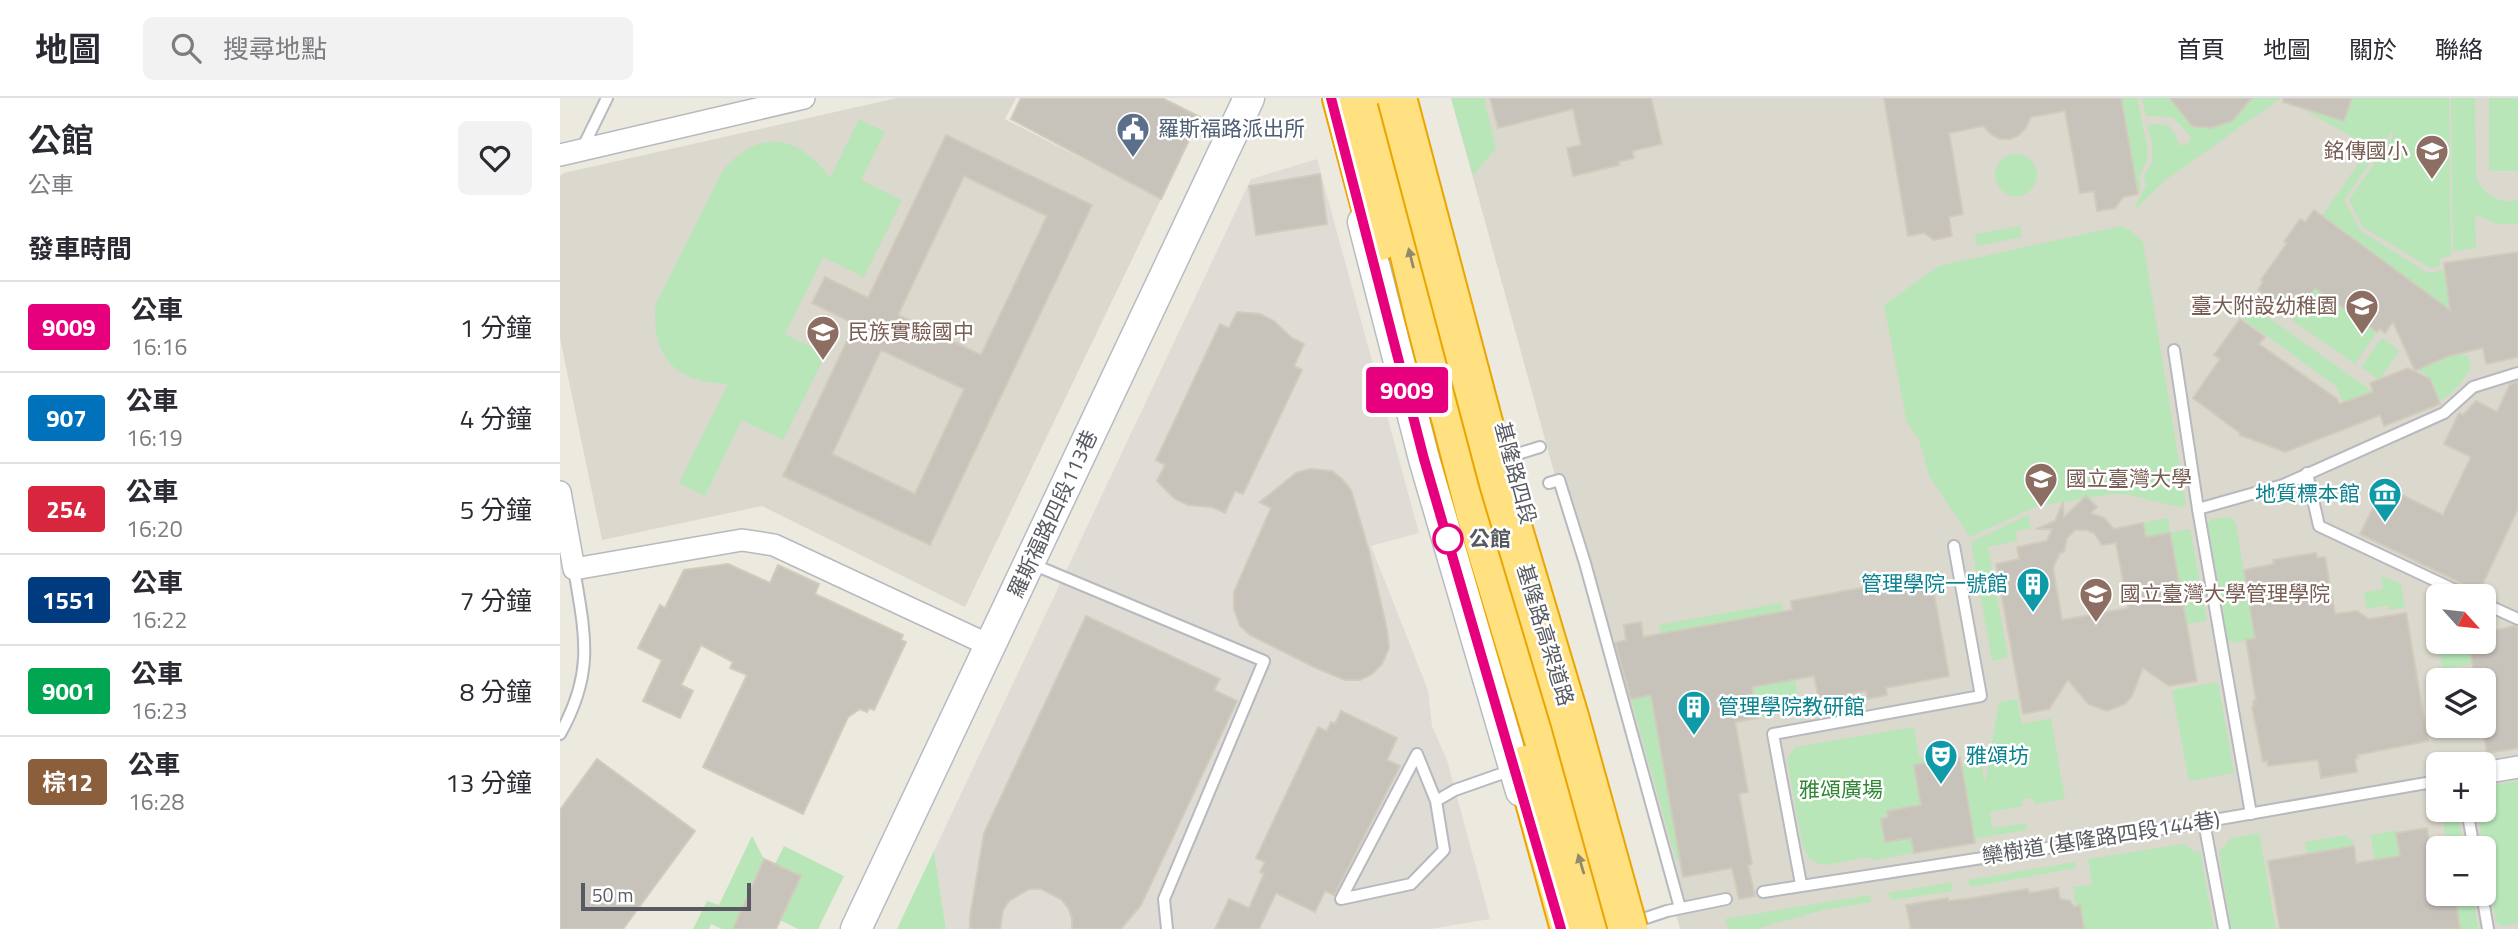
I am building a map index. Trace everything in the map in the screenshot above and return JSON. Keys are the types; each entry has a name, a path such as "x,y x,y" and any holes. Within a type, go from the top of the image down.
{"highway":[{"path":"1342,98 1570,929"},
{"path":"1372,98 1476,514 1623,927"},
{"name":"基隆路高架道路","path":"1396,98 1499,483 1570,720 1623,927"}],"main road":[{"name":"羅斯福路四段113巷","path":"856,929 1030,563 1236,112 1249,98"},
{"path":"1331,98 1424,459 1561,929"},
{"name":"基隆路四段","path":"1415,98 1616,850 1623,927"}],"street":[{"path":"560,155 756,103 804,98"},
{"path":"560,492 574,569 741,540 774,545 990,646"},
{"path":"2496,771 2518,767"}],"lane":[{"path":"582,149 607,98"},
{"path":"2174,350 2198,509 2251,814"},
{"path":"2198,509 2283,485 2444,413 2473,387 2518,373"},
{"path":"1511,456 1539,447"},
{"path":"2308,473 2319,526 2442,584"},
{"path":"1549,483 1559,481 1579,545 1680,908"},
{"path":"1801,884 1773,734 1981,696 1954,547"},
{"path":"1030,563 1264,661 1164,899 1167,929"},
{"path":"560,734 580,692 585,664 585,636 574,569"},
{"path":"2496,609 2518,619"},
{"path":"1417,754 1436,801 1444,850 1411,884 1341,899 1417,754"},
{"path":"1436,801 1455,790 1515,769"},
{"name":"欒樹道 (基隆路四段144巷)","path":"1763,892 2099,840 2426,783"},
{"path":"2204,822 2224,929"},
{"path":"1623,927 1680,908 1726,899"},
{"path":"2484,906 2488,929"}],"shaded area":[{"name":"民族實驗國中","path":"897,98 1016,98 1005,119 1161,199 965,607 762,506 602,540 560,338 560,176"},
{"name":"國立臺灣大學","path":"1451,98 2518,98 2518,929 1680,929"},
{"path":"1317,159 1419,533 1371,546 1428,690 1432,726 1447,760 1490,919 1430,929 946,929 934,851 1251,179"}],"green space":[{"path":"1451,98 1484,98 1496,148 1473,175"},
{"path":"2121,98 2137,98 2148,150 2147,161 2139,176 2141,187 2138,194"},
{"path":"2142,98 2175,98 2179,111 2187,120 2209,127 2232,120 2241,111 2247,98 2281,98 2164,181 2137,208 2135,206 2146,186 2144,177 2152,162 2152,143 2147,124 2168,125 2180,145 2187,145 2191,137 2173,117 2146,116"},
{"path":"2352,98 2449,98 2451,256 2440,258 2440,266 2430,268 2363,227 2349,200 2393,136 2392,131 2344,200 2361,231 2428,273 2445,270 2449,298 2447,297 2461,354 2468,357 2471,368 2457,387 2439,401 2433,394 2425,372 2420,373 2416,356 2429,365 2445,358 2446,341 2322,216 2370,147 2301,108 2344,121"},
{"path":"2451,98 2475,98 2476,177 2479,184 2492,197 2504,201 2518,200 2518,224 2496,224 2475,214 2476,248 2453,251"},
{"path":"2489,98 2518,98 2518,171 2489,171"},
{"path":"859,119 885,132 861,180 902,200 864,277 823,257 785,334 826,354 783,440 742,420 705,496 679,483 728,384 694,379 670,363 657,338 656,303 722,172 735,158 749,148 778,142 805,152 830,178"},
{"path":"2016,154 2031,160 2037,175 2031,190 2016,196 2001,190 1995,175 2001,160"},
{"path":"2020,226 2022,237 1977,246 1975,234"},
{"path":"2121,226 2143,242 2186,505 2179,507 2125,494 2111,494 2037,506 1970,537 1929,476 1919,439 1907,423 1884,305 1939,266"},
{"path":"2315,288 2377,332 2355,364 2292,320"},
{"path":"2248,303 2373,392 2368,394 2377,417 2360,424 2358,421 2352,424 2336,386 2239,316"},
{"path":"2382,338 2399,351 2379,380 2361,367"},
{"path":"2028,515 2031,528 2016,531 2017,541 1988,547 2008,657 1992,661 1971,542"},
{"path":"2227,517 2236,524 2255,638 2233,643 2228,640 2208,526 2210,520"},
{"path":"2168,518 2170,533 2146,537 2143,523"},
{"path":"2190,529 2207,621 2187,624 2170,533"},
{"path":"2381,576 2401,584 2405,607 2390,610 2388,605 2367,609 2364,593 2383,589"},
{"path":"1781,603 1783,611 1661,634 1659,625"},
{"path":"2440,654 2471,654 2472,664 2443,668"},
{"path":"1795,680 1800,710 1758,718 1752,687"},
{"path":"2218,682 2234,773 2189,781 2172,690"},
{"path":"1651,695 1680,859 1676,860 1631,699"},
{"path":"2017,699 2022,724 2051,718 2065,799 2034,804 2033,798 2022,799 2023,806 1990,812 1992,828 2026,823 2027,830 1974,839 1962,766 1981,763 1985,782 1999,702"},
{"name":"雅頌廣場","path":"1914,727 1919,758 1934,756 1934,761 1914,765 1921,805 1887,811 1888,817 1881,819 1885,842 1911,838 1914,853 1874,860 1868,857 1826,865 1809,858 1802,843 1787,759 1795,747"},
{"path":"2518,781 2518,923 2502,926 2496,922 2493,906 2496,906 2496,836 2481,836 2479,822 2496,822 2496,785"},
{"path":"2444,822 2459,822 2462,836 2445,836"},
{"path":"2401,830 2396,833 2400,856 2382,859 2386,880 2378,881 2371,835"},
{"path":"2259,833 2276,929 2231,929 2219,852 2231,838"},
{"path":"2345,835 2353,841 2354,846 2307,855 2305,842"},
{"path":"752,836 764,859 733,929 722,929 711,924 709,929 693,929 707,901 719,905"},
{"path":"2184,844 2195,852 2200,851 2214,929 2084,929 2073,887 2092,884 2088,859"},
{"path":"784,846 844,876 818,929 798,929 780,920 801,876 775,864"},
{"path":"934,851 946,929 897,929"},
{"path":"2075,862 2076,868 1972,887 1968,880"},
{"path":"1953,882 1951,891 1894,900 1889,897 1889,893"},
{"path":"1870,895 1871,902 1827,909 1756,929 1728,929 1725,919"},
{"path":"2457,906 2474,906 2478,925 2476,929 2460,929"}],"building":[{"name":"羅斯福路派出所","path":"1021,98 1162,98 1200,117 1161,199 1011,119"},
{"path":"1490,98 1651,98 1662,144 1632,151 1634,158 1618,162 1619,165 1573,176 1567,148 1581,145 1573,109 1498,128"},
{"path":"1884,98 2121,98 2138,194 2123,197 2115,208 2097,211 2094,191 2080,193 2065,111 2031,117 2025,129 2010,139 2000,139 1983,126 1949,133 1963,214 1949,217 1952,236 1934,240 1924,233 1908,236"},
{"path":"2170,98 2252,98 2232,121 2211,128 2192,126"},
{"path":"2284,98 2352,98 2344,121 2283,102"},
{"path":"946,135 1092,205 930,545 783,476 855,324 812,303 825,277 868,298","holes":["964,176 1047,216 981,355 898,315","881,350 964,389 915,494 832,454"]},
{"path":"1320,174 1327,224 1256,235 1249,186"},
{"path":"2314,210 2450,310 2444,263 2518,252 2518,357 2486,364 2483,348 2448,356 2415,371 2393,322 2385,333 2380,329 2377,332 2315,288 2295,316 2258,290 2263,282 2261,280 2300,219 2305,222"},
{"path":"1237,312 1260,314 1274,321 1292,338 1304,344 1294,366 1302,370 1243,494 1235,491 1225,513 1212,507 1188,505 1175,499 1157,481 1165,465 1156,460 1220,324 1229,328"},
{"path":"2240,319 2265,337 2259,344 2337,399 2339,404 2373,392 2370,383 2408,368 2430,379 2440,404 2384,426 2380,415 2285,452 2240,435 2193,398 2220,359 2214,355"},
{"path":"2518,381 2518,509 2483,584 2463,584 2360,534 2384,486 2443,515 2471,457 2444,444 2459,413 2463,415 2476,401 2497,412 2510,384"},
{"path":"1310,469 1332,471 1351,490 1369,551 1389,648 1382,664 1372,674 1360,680 1345,680 1250,635 1240,626 1234,609 1234,592 1271,508 1260,502 1296,473"},
{"name":"管理學院一號館","path":"2086,496 2097,507 2091,513 2104,518 2114,529 2143,523 2146,537 2170,533 2197,681 2169,686 2143,668 2132,696 2125,704 2107,711 2088,704 2068,680 2049,709 2023,714 1996,564 2019,559 2017,547 2047,541 2052,529 2036,529 2055,521 2063,502 2064,517","holes":["2075,530 2094,533 2102,545 2116,543 2128,608 2062,620 2053,568 2060,553 2064,552 2067,538"]},
{"path":"2316,553 2317,558 2325,557 2335,614 2357,611 2369,619 2406,613 2428,741 2357,755 2357,772 2321,778 2318,760 2268,766 2267,761 2263,762 2252,707 2253,701 2256,700 2246,640 2255,638 2244,570 2274,564 2273,560"},
{"path":"728,564 770,583 778,565 819,584 815,594 903,635 901,640 906,642 874,710 869,708 867,712 860,709 848,717 803,814 703,767 747,675 730,668 733,662 701,645 681,685 693,691 680,718 643,701 662,660 638,648 660,605 665,608 684,570"},
{"name":"管理學院教研館","path":"1904,580 1906,592 1933,588 1949,676 1886,688 1887,695 1867,699 1866,691 1819,701 1814,676 1752,687 1758,718 1735,722 1748,792 1739,794 1752,864 1748,865 1755,896 1739,899 1732,868 1683,877 1651,695 1631,699 1615,643 1626,640 1624,625 1641,622 1643,637 1792,610 1791,601"},
{"path":"1086,616 1220,679 1214,690 1237,701 1141,905 1121,929 1072,929 1072,918 1061,899 1041,889 1029,889 1009,901 1003,910 1000,929 970,929 984,833"},
{"path":"2518,627 2518,748 2487,752 2484,738 2496,738 2496,668 2473,668 2471,654 2496,654 2496,630"},
{"path":"1341,711 1397,738 1387,760 1400,766 1334,895 1325,891 1315,912 1276,893 1259,929 1215,929 1229,899 1249,908 1264,874 1260,872 1265,862 1256,858 1318,727 1327,731 1331,722 1335,724"},
{"name":"雅頌坊","path":"1960,757 1975,843 1914,853 1911,838 1885,842 1881,819 1888,817 1887,811 1921,805 1914,765"},
{"path":"597,759 695,831 623,929 560,929 560,810"},
{"path":"2427,828 2426,906 2457,906 2460,929 2280,929 2268,861 2354,846 2356,863 2400,856 2396,833"},
{"path":"764,859 801,876 776,929 733,929"},
{"path":"2058,888 2060,899 2070,901 2074,907 2080,905 2084,929 1911,929 1906,905 2028,889 2029,893"}],"bus line":[{"name":"9009","path":"1331,98 1424,459 1561,929"}],"place":[{"name":"羅斯福路派出所","path":"1133,159"},
{"name":"銘傳國小","path":"2432,181"},
{"name":"臺大附設幼稚園","path":"2362,336"},
{"name":"民族實驗國中","path":"823,362"},
{"name":"國立臺灣大學","path":"2041,509"},
{"name":"地質標本館","path":"2385,524"},
{"name":"公館","path":"1448,539"},
{"name":"管理學院一號館","path":"2033,614"},
{"name":"國立臺灣大學管理學院","path":"2096,624"},
{"name":"管理學院教研館","path":"1694,737"},
{"name":"雅頌坊","path":"1941,786"}]}
